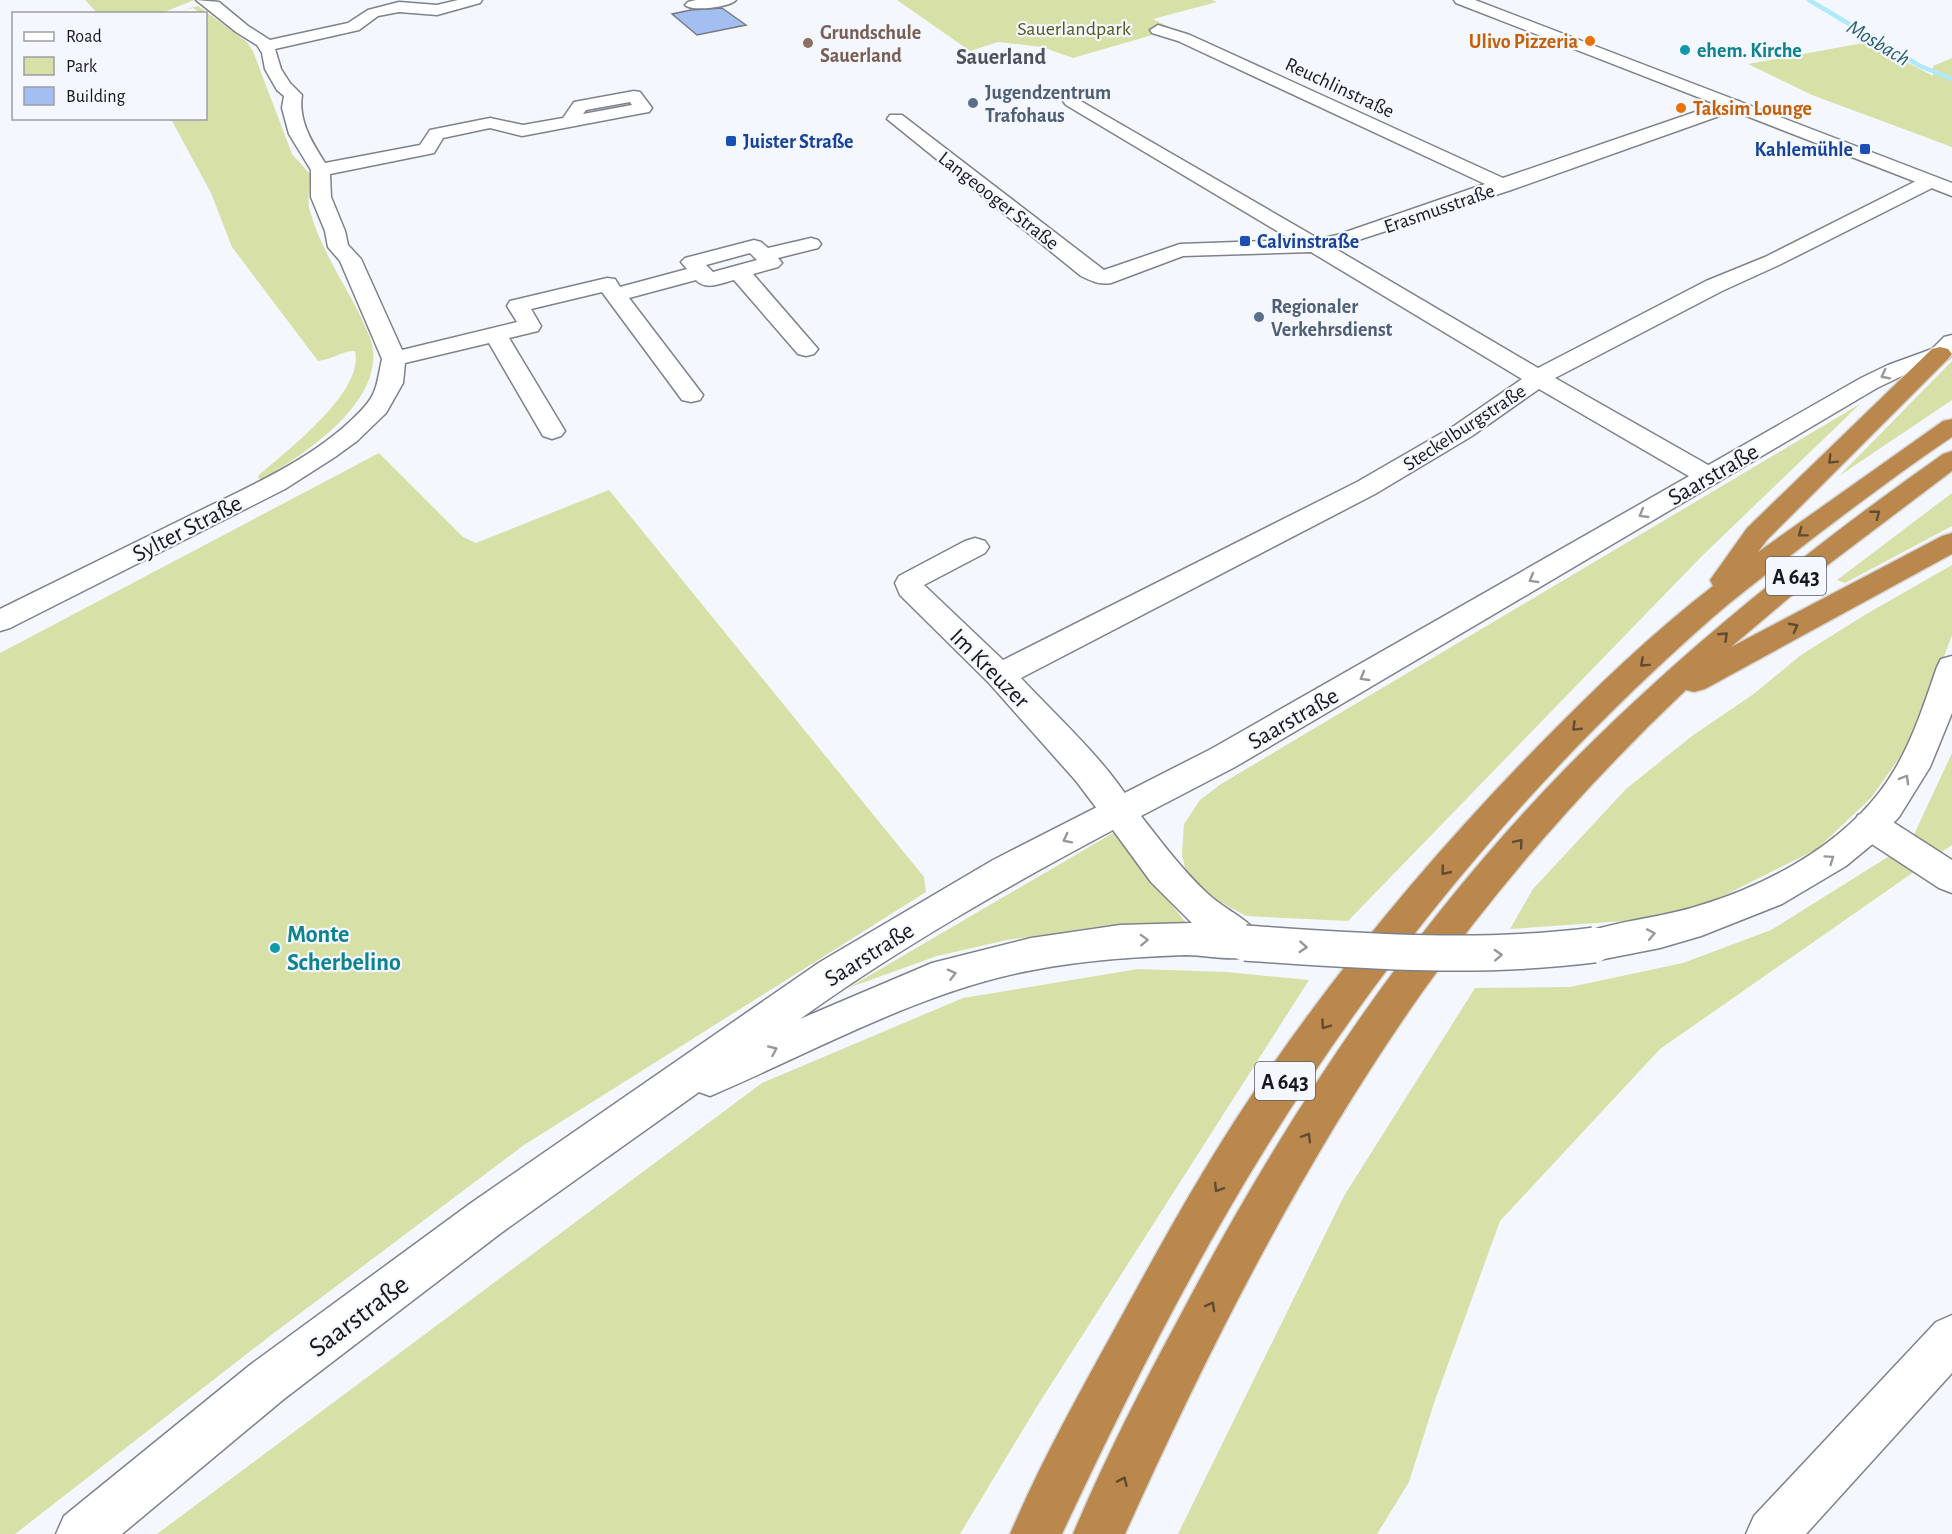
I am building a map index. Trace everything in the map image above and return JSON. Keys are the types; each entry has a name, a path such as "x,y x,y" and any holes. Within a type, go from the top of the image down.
{"highway":[{"path":"1701,611 1757,534 1946,348"},
{"name":"A 643","path":"1036,1534 1081,1440 1149,1310 1207,1208 1273,1100 1332,1015 1394,933 1510,795 1618,686 1701,611 1870,482 1952,426"},
{"name":"A 643","path":"1099,1534 1128,1470 1203,1320 1274,1192 1340,1083 1403,989 1465,907 1532,828 1650,704 1733,629 1813,562 1900,495 1952,459"},
{"path":"1650,704 1952,542"}],"street":[{"path":"266,46 353,27 373,13 399,7 437,10 475,0"},
{"path":"693,5 729,0"},
{"path":"1461,0 1952,190"},
{"path":"210,2 266,46 270,53 273,69 283,86 282,96 291,108 298,134 320,170 321,197 335,231 338,247 350,259 392,367 495,334 552,320"},
{"name":"Reuchlinstraße","path":"1158,30 1184,38 1504,186"},
{"path":"1072,100 1539,379 1708,476"},
{"name":"Erasmusstraße","path":"1103,278 1180,250 1316,246 1343,240 1732,105"},
{"name":"Langeooger Straße","path":"896,119 1089,271 1103,278"},
{"path":"320,170 427,149 436,134 490,123 502,124 522,131 569,122"},
{"name":"Steckelburgstraße","path":"1000,675 1366,488 1463,431 1554,368 1714,286 1772,261 1929,182"},
{"path":"763,255 811,244"},
{"path":"754,246 771,263 739,272 708,280 693,262 754,246"},
{"path":"610,302 701,272"},
{"path":"739,272 806,349"},
{"path":"530,326 518,306 607,284 610,302 691,395"},
{"path":"495,334 552,431"},
{"name":"Saarstraße","path":"82,1534 267,1382 486,1218 832,974 1006,870 1223,758 1869,383 1946,348"},
{"name":"Sylter Straße","path":"0,621 276,483 326,453 377,408 392,383 392,367"},
{"name":"Im Kreuzer","path":"975,547 913,579 909,583 913,593 1000,675 1088,772 1156,861 1196,906 1245,943"},
{"name":"Saarstraße","path":"642,1107 943,977 1031,954 1120,941 1197,939 1473,956 1543,953 1671,930 1716,916 1776,890 1827,861 1864,833 1905,782 1923,745 1952,667"},
{"path":"1156,861 1156,828 1165,808 1180,791 1223,758"},
{"path":"1870,825 1952,878"},
{"path":"1772,1534 1952,1338"}],"green space":[{"path":"85,0 194,0 164,12 96,12"},
{"name":"Sauerlandpark","path":"897,0 1212,0 1217,2 1153,19 1173,29 1073,58 1042,47 998,42 970,51"},
{"path":"198,6 206,12 199,12 193,8 182,10"},
{"path":"207,13 247,42 253,51 292,154 310,174 309,206 315,227 362,319 369,335 373,358 369,380 357,401 341,421 300,455 260,480 258,476 304,436 336,402 348,384 355,367 355,351 318,361 232,247 211,193 172,120 207,120 207,21 209,20"},
{"path":"1869,42 1933,76 1933,66 1952,58 1952,147 1812,95 1748,64"},
{"path":"1952,361 1952,400 1839,476"},
{"path":"1860,404 1701,557 1348,921 1246,916 1204,893 1186,873 1182,854 1184,824 1200,800 1221,784"},
{"path":"379,453 463,537 476,543 609,490 924,877 926,892 524,1145 270,1336 15,1534 0,1534 0,653"},
{"path":"1952,493 1952,526 1845,583 1837,580"},
{"path":"1952,565 1952,635 1928,699 1902,754 1871,798 1817,849 1703,906 1624,921 1510,929 1533,889 1626,789 1692,736 1755,693 1801,655"},
{"path":"1952,753 1952,845 1933,858 1910,843"},
{"path":"1113,833 1188,925 1108,925 1007,940 937,956 848,988"},
{"path":"1899,850 1921,867 1660,1049 1500,1221 1434,1403 1409,1482 1377,1534 1178,1534 1344,1196 1475,988 1570,987 1683,963 1771,930"},
{"path":"1138,969 1227,972 1309,980 1036,1408 960,1534 157,1534 762,1083 963,998"}],"building":[{"path":"722,8 746,25 697,35 672,14 691,10"}],"waterway":[{"name":"Mosbach","path":"1809,0 1920,66 1952,79"}],"place":[{"name":"Ulivo Pizzeria","path":"1590,41"},
{"name":"Grundschule Sauerland","path":"808,43"},
{"name":"ehem. Kirche","path":"1685,50"},
{"name":"Jugendzentrum Trafohaus","path":"973,103"},
{"name":"Taksim Lounge","path":"1681,108"},
{"name":"Juister Straße","path":"731,141"},
{"name":"Kahlemühle","path":"1865,149"},
{"name":"Calvinstraße","path":"1245,241"},
{"name":"Regionaler Verkehrsdienst","path":"1259,317"},
{"name":"Monte Scherbelino","path":"275,948"}],"district":[{"name":"Sauerland","path":"1001,56"}]}
